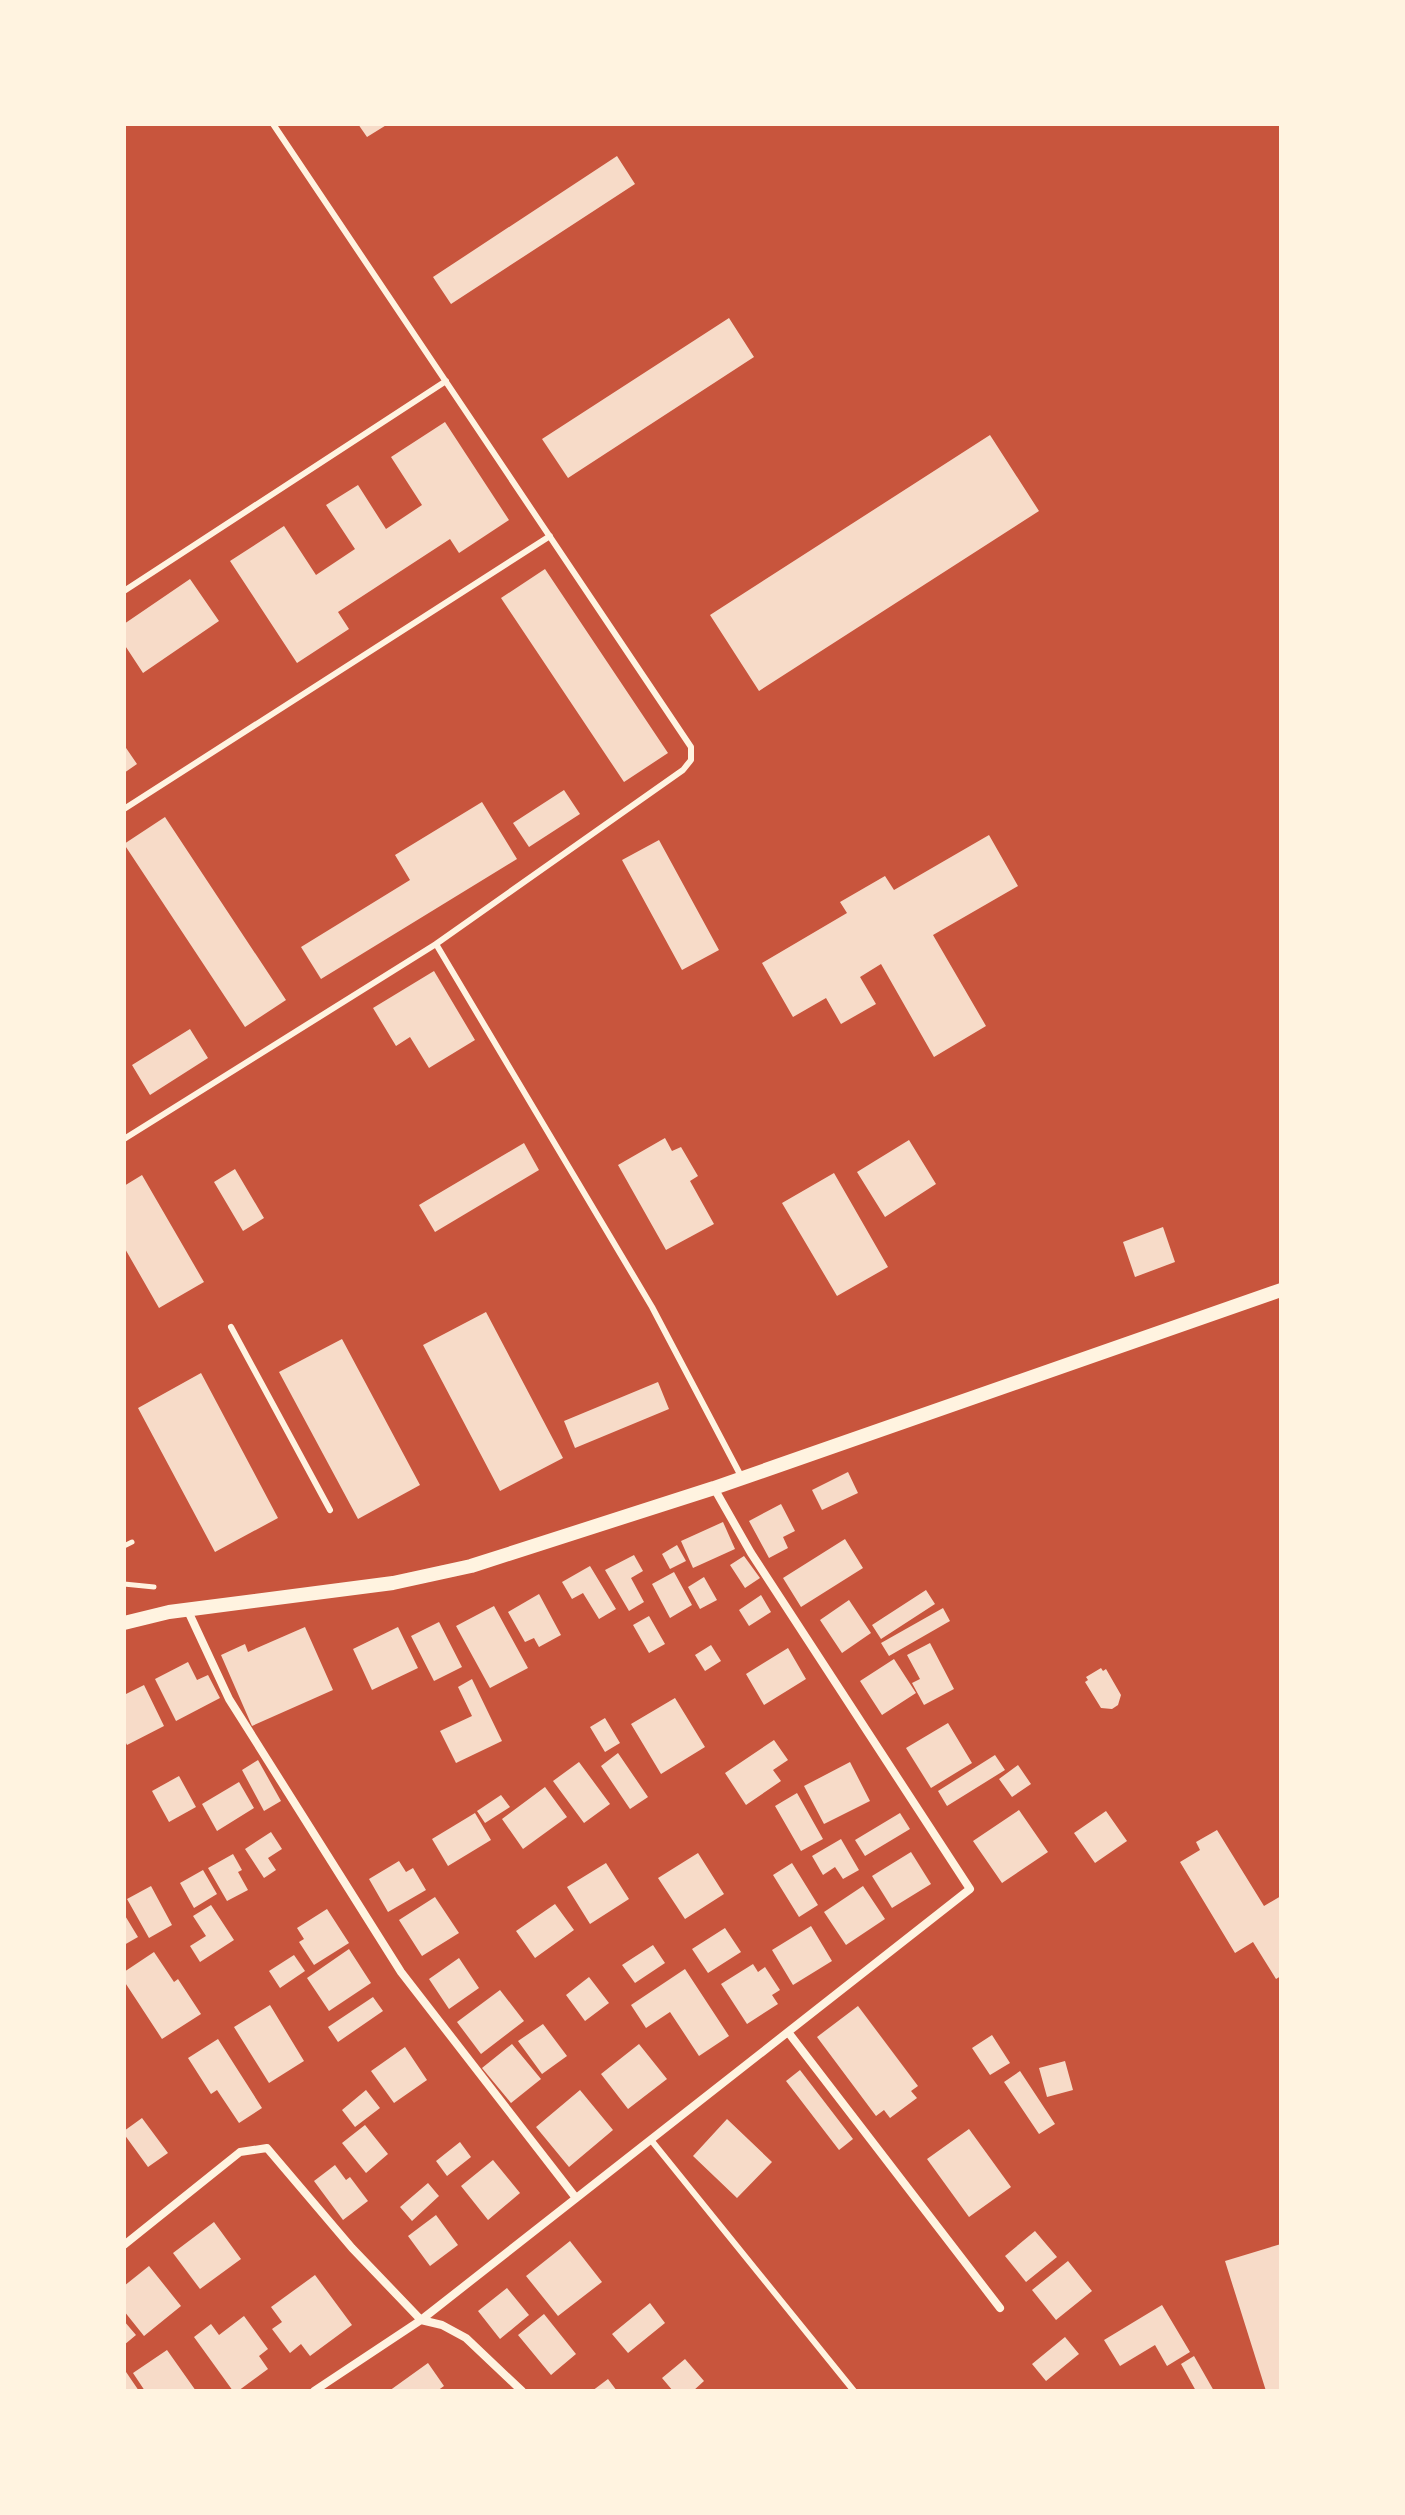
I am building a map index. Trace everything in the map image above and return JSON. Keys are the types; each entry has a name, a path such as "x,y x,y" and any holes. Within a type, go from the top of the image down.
{"street":[{"path":"124,1623 169,1612 393,1583 471,1566 714,1488 1281,1290"},
{"path":"314,2391 421,2320 970,1889 751,1553 714,1488"},
{"path":"188,1611 229,1699 401,1972 576,2198"},
{"path":"788,2032 1000,2308"},
{"path":"124,2245 240,2152 267,2148 352,2248 421,2320 442,2325 466,2338 522,2391"}],"lane":[{"path":"124,1139 436,944 683,770 691,760 691,747 273,124"},
{"path":"124,591 446,381"},
{"path":"124,809 550,536"},
{"path":"436,944 652,1307 742,1478"},
{"path":"231,1327 330,1510"},
{"path":"651,2140 854,2391"}],"path":[{"path":"124,1546 132,1542"},
{"path":"124,1584 154,1587"}],"building":[{"path":"358,124 388,124 367,137"},
{"path":"617,156 635,184 451,304 433,277"},
{"path":"729,318 754,357 568,478 542,439"},
{"path":"445,422 509,520 459,553 450,539 338,612 349,629 297,663 230,561 284,526 316,575 355,549 326,505 358,485 386,529 422,505 391,457"},
{"path":"990,435 1039,511 759,691 710,615"},
{"path":"545,569 668,753 624,782 501,598"},
{"path":"190,579 219,621 143,673 124,644 124,624"},
{"path":"124,745 137,764 124,773"},
{"path":"564,790 580,814 529,847 513,823"},
{"path":"482,802 517,859 321,979 301,947 410,880 395,855"},
{"path":"165,817 286,1000 245,1027 124,844"},
{"path":"989,835 1018,886 933,935 986,1026 934,1057 881,964 860,977 876,1004 841,1024 826,998 793,1017 762,963 847,913 840,902 885,876 894,890"},
{"path":"659,840 719,950 682,970 622,860"},
{"path":"434,971 475,1040 429,1068 410,1037 396,1046 373,1008"},
{"path":"190,1029 208,1058 150,1095 132,1065"},
{"path":"665,1138 672,1151 681,1147 698,1176 690,1181 714,1224 666,1250 618,1165"},
{"path":"909,1140 936,1184 885,1217 857,1172"},
{"path":"524,1143 539,1170 435,1232 419,1205"},
{"path":"235,1169 264,1218 243,1231 214,1182"},
{"path":"834,1173 888,1267 837,1296 782,1203"},
{"path":"142,1175 204,1282 159,1308 124,1247 124,1186"},
{"path":"1163,1227 1175,1262 1135,1277 1123,1242"},
{"path":"486,1312 563,1458 500,1491 423,1345"},
{"path":"342,1339 420,1485 358,1519 279,1372"},
{"path":"201,1373 278,1518 215,1552 138,1408"},
{"path":"658,1382 669,1409 575,1448 564,1421"},
{"path":"848,1472 858,1493 822,1510 812,1490"},
{"path":"781,1504 795,1531 783,1537 788,1548 769,1558 749,1521"},
{"path":"723,1522 735,1549 693,1568 681,1541"},
{"path":"845,1539 863,1568 801,1607 783,1578"},
{"path":"677,1545 686,1561 670,1569 662,1554"},
{"path":"634,1555 643,1571 631,1578 644,1602 629,1611 605,1570"},
{"path":"744,1556 760,1578 745,1588 730,1565"},
{"path":"590,1566 616,1609 599,1619 583,1593 572,1599 562,1582"},
{"path":"674,1572 692,1605 670,1618 652,1584"},
{"path":"704,1577 717,1600 700,1609 688,1587"},
{"path":"926,1590 935,1604 881,1639 872,1625"},
{"path":"539,1594 561,1635 539,1647 534,1638 525,1642 508,1612"},
{"path":"761,1595 771,1612 749,1626 739,1610"},
{"path":"849,1600 871,1633 842,1653 820,1620"},
{"path":"494,1606 528,1668 490,1688 456,1626"},
{"path":"943,1608 950,1621 889,1656 881,1643"},
{"path":"649,1616 665,1644 649,1653 633,1625"},
{"path":"439,1622 462,1667 434,1681 411,1636"},
{"path":"305,1627 333,1690 252,1726 221,1655 245,1644 248,1652"},
{"path":"398,1627 418,1668 372,1690 353,1649"},
{"path":"930,1643 954,1689 924,1705 912,1683 920,1679 907,1655"},
{"path":"711,1645 721,1661 705,1671 695,1655"},
{"path":"788,1648 806,1679 764,1705 746,1674"},
{"path":"894,1659 916,1693 882,1715 860,1681"},
{"path":"188,1662 197,1680 208,1675 220,1698 176,1721 155,1679"},
{"path":"1101,1668 1103,1671 1106,1669 1121,1695 1118,1705 1112,1709 1101,1708 1085,1682 1088,1680 1086,1677"},
{"path":"472,1679 502,1741 456,1763 440,1731 472,1716 458,1687"},
{"path":"144,1685 164,1726 127,1745 124,1739 124,1695"},
{"path":"675,1698 705,1747 661,1774 631,1724"},
{"path":"605,1718 620,1743 605,1752 590,1727"},
{"path":"948,1723 972,1763 931,1788 906,1748"},
{"path":"774,1740 788,1760 773,1770 781,1781 746,1805 725,1773"},
{"path":"618,1753 648,1797 630,1809 601,1766"},
{"path":"995,1755 1005,1770 947,1806 938,1791"},
{"path":"258,1760 281,1801 264,1811 242,1770"},
{"path":"579,1762 610,1804 584,1823 553,1781"},
{"path":"850,1762 870,1801 824,1824 804,1786"},
{"path":"1018,1765 1031,1784 1012,1797 999,1779"},
{"path":"179,1776 196,1807 169,1822 152,1791"},
{"path":"239,1782 254,1808 217,1831 202,1804"},
{"path":"545,1787 567,1817 523,1849 502,1819"},
{"path":"797,1793 823,1839 801,1851 775,1806"},
{"path":"501,1795 510,1807 485,1823 477,1811"},
{"path":"1019,1810 1048,1852 1002,1883 973,1841"},
{"path":"1106,1811 1127,1841 1095,1863 1074,1833"},
{"path":"475,1813 491,1840 448,1866 432,1839"},
{"path":"900,1813 910,1829 865,1856 855,1840"},
{"path":"1217,1830 1264,1906 1281,1896 1281,1976 1276,1979 1253,1942 1235,1953 1180,1862 1200,1850 1196,1842"},
{"path":"271,1832 282,1849 268,1858 276,1870 264,1878 245,1849"},
{"path":"841,1839 859,1870 843,1879 835,1867 823,1875 812,1856"},
{"path":"911,1852 931,1884 892,1908 872,1876"},
{"path":"698,1853 724,1894 685,1919 658,1878"},
{"path":"233,1854 248,1890 227,1901 208,1868"},
{"path":"399,1861 406,1872 413,1868 426,1890 388,1912 369,1879"},
{"path":"606,1863 629,1899 590,1924 567,1887"},
{"path":"792,1863 818,1905 799,1917 773,1875"},
{"path":"203,1870 217,1894 194,1908 180,1883"},
{"path":"151,1886 172,1925 149,1938 127,1899"},
{"path":"863,1886 885,1919 846,1945 824,1912"},
{"path":"435,1897 459,1933 422,1956 399,1920"},
{"path":"555,1904 574,1930 535,1958 516,1931"},
{"path":"211,1905 234,1940 200,1962 190,1946 206,1936 193,1916"},
{"path":"327,1909 349,1943 314,1965 299,1942 304,1939 297,1928"},
{"path":"124,1914 138,1937 124,1945"},
{"path":"811,1926 832,1961 793,1985 772,1950"},
{"path":"725,1928 741,1952 708,1973 692,1949"},
{"path":"653,1945 665,1963 635,1983 622,1965"},
{"path":"349,1949 371,1983 329,2011 307,1978"},
{"path":"154,1952 174,1982 178,1979 201,2014 162,2039 124,1981 124,1972"},
{"path":"294,1955 305,1971 280,1988 269,1971"},
{"path":"459,1958 479,1988 449,2009 429,1979"},
{"path":"753,1964 758,1972 765,1967 780,1990 772,1995 778,2004 747,2024 721,1984"},
{"path":"685,1969 729,2036 699,2056 670,2012 646,2028 631,2005"},
{"path":"589,1977 609,2003 585,2021 566,1995"},
{"path":"500,1990 524,2021 481,2054 457,2022"},
{"path":"373,1997 383,2011 338,2042 328,2027"},
{"path":"270,2005 304,2061 269,2083 234,2027"},
{"path":"858,2006 918,2086 911,2091 917,2098 890,2118 884,2110 876,2116 817,2037"},
{"path":"543,2024 567,2056 542,2074 518,2041"},
{"path":"992,2035 1010,2063 990,2075 972,2048"},
{"path":"218,2039 262,2108 239,2123 217,2090 211,2094 188,2058"},
{"path":"512,2044 541,2079 511,2103 482,2068"},
{"path":"639,2044 667,2079 628,2109 601,2074"},
{"path":"405,2047 427,2080 394,2103 371,2071"},
{"path":"1065,2061 1073,2090 1047,2097 1039,2068"},
{"path":"800,2070 853,2139 839,2150 786,2081"},
{"path":"1020,2071 1055,2124 1039,2134 1004,2082"},
{"path":"366,2090 380,2108 355,2127 342,2110"},
{"path":"580,2090 613,2130 569,2167 536,2127"},
{"path":"142,2118 168,2153 148,2167 124,2134"},
{"path":"727,2119 772,2162 737,2198 693,2156"},
{"path":"365,2125 388,2154 366,2173 342,2143"},
{"path":"969,2129 1011,2187 969,2217 927,2159"},
{"path":"460,2142 471,2157 447,2176 436,2161"},
{"path":"493,2160 520,2193 488,2220 461,2186"},
{"path":"335,2165 346,2180 350,2177 368,2201 343,2220 314,2181"},
{"path":"428,2183 439,2196 412,2221 400,2207"},
{"path":"436,2215 458,2245 430,2266 408,2236"},
{"path":"214,2222 241,2259 200,2289 173,2253"},
{"path":"1035,2231 1057,2257 1026,2282 1005,2256"},
{"path":"570,2241 602,2282 558,2316 526,2276"},
{"path":"1281,2244 1281,2391 1266,2391 1225,2261"},
{"path":"1068,2261 1092,2291 1056,2320 1032,2290"},
{"path":"149,2266 181,2306 144,2336 124,2311 124,2286"},
{"path":"315,2275 352,2325 310,2356 301,2344 290,2353 272,2329 282,2322 271,2307"},
{"path":"507,2288 529,2315 500,2339 478,2311"},
{"path":"650,2303 665,2323 628,2353 612,2334"},
{"path":"1162,2305 1190,2352 1167,2366 1155,2345 1120,2366 1104,2340"},
{"path":"544,2314 576,2354 551,2375 518,2335"},
{"path":"244,2316 268,2349 259,2356 268,2369 238,2391 233,2391 194,2337 211,2324 219,2335"},
{"path":"124,2321 136,2335 124,2345"},
{"path":"1065,2337 1079,2354 1046,2381 1032,2364"},
{"path":"167,2350 196,2391 145,2391 133,2373"},
{"path":"1194,2356 1214,2391 1196,2391 1181,2364"},
{"path":"685,2359 704,2381 693,2391 673,2391 662,2378"},
{"path":"428,2363 444,2386 437,2391 389,2391"},
{"path":"124,2369 139,2391 124,2391"},
{"path":"608,2379 617,2391 592,2391"}]}
